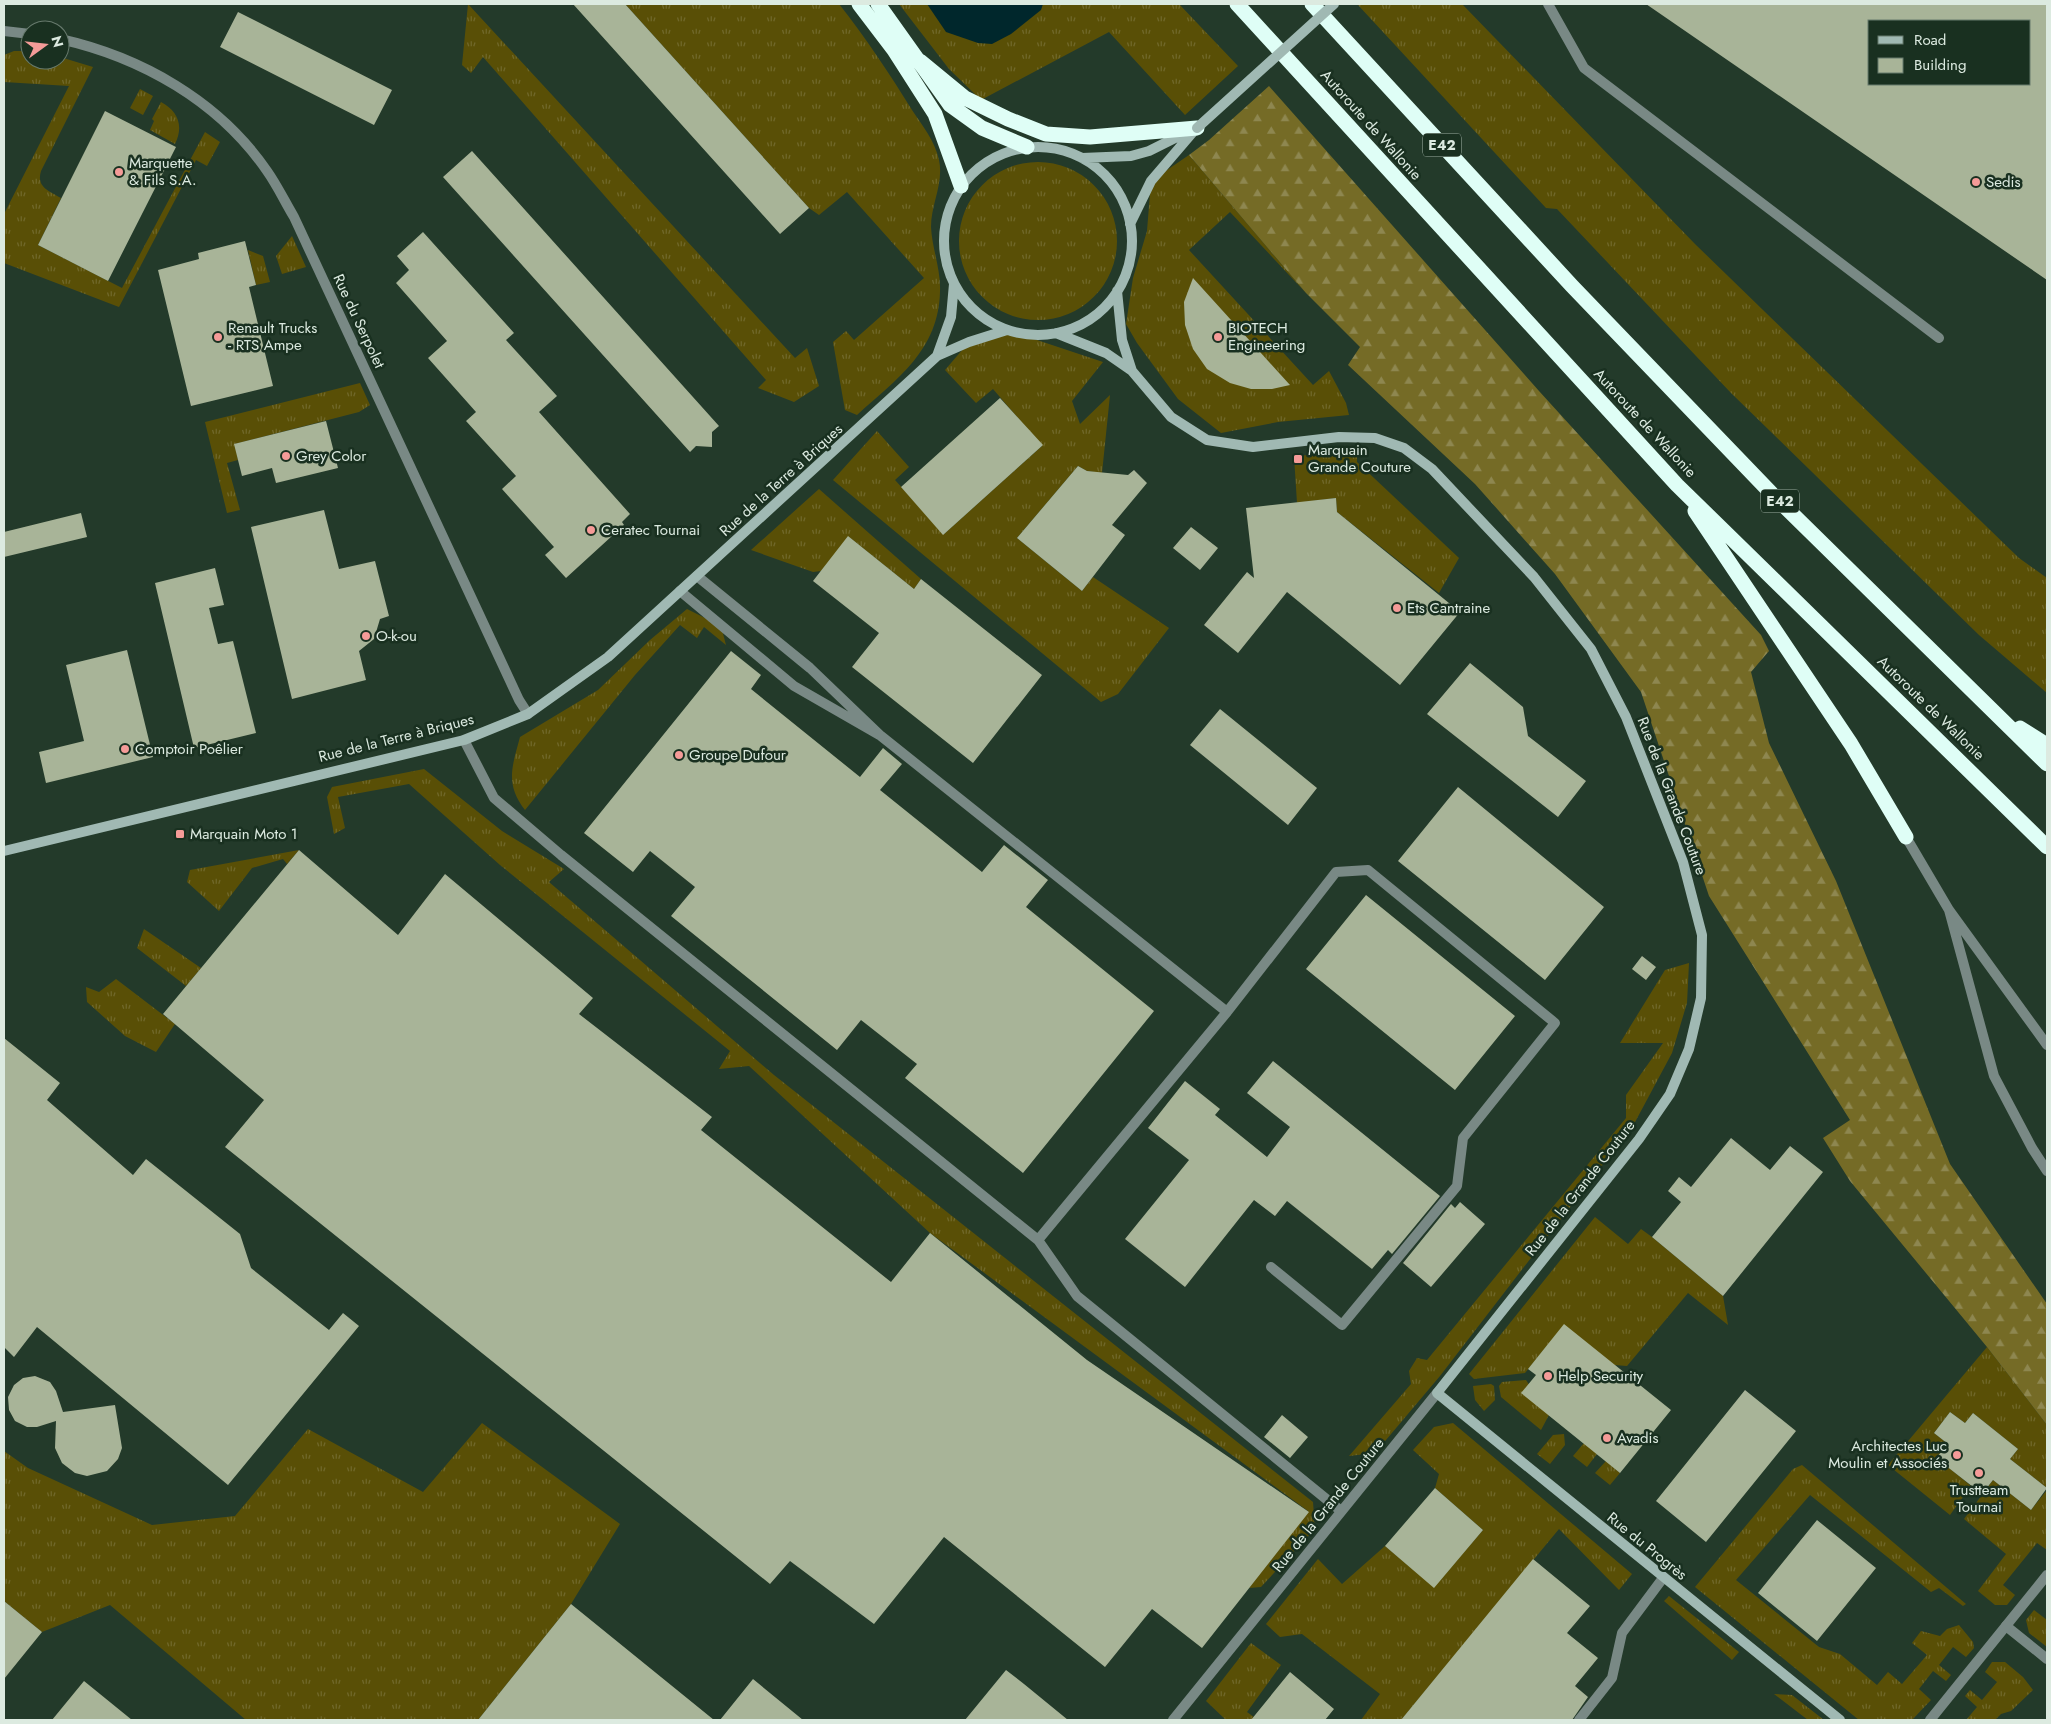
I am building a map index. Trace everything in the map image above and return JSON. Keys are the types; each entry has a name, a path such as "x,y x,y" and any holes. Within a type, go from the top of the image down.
{"highway":[{"path":"859,4 894,50 935,114 961,186"},
{"path":"878,4 950,105 982,128 1027,147"},
{"name":"Autoroute de Wallonie","path":"1237,4 1678,485 2047,847"},
{"name":"E42","path":"1312,4 1572,286 1772,494 2047,764"},
{"path":"920,61 965,98 1008,119 1046,134 1090,137 1197,128"},
{"path":"1678,485 1852,744 1906,837"},
{"path":"1994,711 2047,746"}],"main road":[{"path":"1130,224 1150,181 1197,128 1334,4"},
{"path":"1081,158 1132,156 1149,151 1197,128"},
{"path":"1027,147 1055,148 1081,158 1104,174 1121,197 1130,224 1132,247 1127,270 1118,291 1101,311 1080,325 1056,333 1031,335 1007,330 986,320 968,304 954,284 946,260 944,234 949,209 961,186 979,167 1002,154 1027,147"},
{"name":"Rue de la Terre à Briques","path":"937,356 950,317 954,284"},
{"name":"Rue de la Grande Couture","path":"1118,291 1122,340 1132,371"},
{"name":"Rue de la Terre à Briques","path":"4,851 464,740 528,714 602,662 937,356 969,342 1007,330"},
{"name":"Rue de la Grande Couture","path":"1056,333 1106,353 1132,371 1171,417 1207,440 1253,448 1338,437 1375,438 1404,448 1432,469 1534,577 1591,649 1626,717 1683,862 1702,935 1701,998 1689,1049 1670,1094 1633,1146 1437,1393"},
{"name":"Rue du Progrès","path":"1437,1393 1840,1720"}],"street":[{"path":"1548,4 1584,68 1939,338"},
{"path":"4,32 20,33"},
{"name":"Rue du Serpolet","path":"70,42 125,58 177,85 226,123 267,170 297,223 518,700 528,714"},
{"path":"697,576 810,668 881,736 1227,1012"},
{"path":"680,591 794,686 881,736"},
{"path":"464,740 494,798 561,855 1038,1240 1077,1296 1342,1511"},
{"path":"1906,837 1949,910 2047,1045"},
{"path":"1038,1240 1227,1012 1336,872 1368,870 1555,1023 1463,1138 1457,1186 1342,1325 1271,1267"},
{"path":"1949,910 1994,1076 2032,1148 2047,1171"},
{"name":"Rue de la Grande Couture","path":"1173,1720 1437,1393"},
{"path":"1930,1720 2047,1575"},
{"path":"1579,1720 1612,1678 1622,1633 1663,1578"},
{"path":"2006,1626 2047,1659"}],"green space":[{"path":"468,4 795,358 807,348 819,386 794,402 758,388 766,380 483,57 471,73 462,65"},
{"path":"625,4 839,4 877,56 924,127 937,153 940,169 931,227 940,283 938,312 924,347 913,362 901,376 857,415 845,410 833,342 846,331 854,340 924,278 847,192 819,215 809,208"},
{"path":"899,4 1179,4 1238,66 1185,115 1109,32 981,100 949,69"},
{"path":"1462,4 1695,244 2019,558 2047,578 2047,693 1979,635 1731,393 1557,209 1546,208 1358,5"},
{"path":"20,51 20,70 70,70 70,60 93,67 41,171 40,181 42,185 48,191 61,198 38,245 122,288 205,132 220,142 207,166 196,160 119,307 4,263 4,214 69,86 4,82 4,55"},
{"path":"1269,86 1539,391 1761,635 1769,651 1751,672 1769,743 1836,881 1950,1164 2047,1304 2047,1425 1987,1347 1850,1181 1823,1138 1850,1120 1709,896 1641,692 1555,574 1475,484 1348,365 1360,347 1306,293 1189,155 1209,140"},
{"path":"140,89 153,96 143,115 130,108"},
{"path":"161,102 172,110 178,120 179,131 175,144 150,130 154,121 152,119"},
{"path":"1189,155 1306,293 1230,212 1189,250 1313,385 1329,371 1346,403 1349,415 1278,422 1221,433 1178,399 1137,343 1126,324 1133,278 1147,231 1151,181"},
{"path":"1046,162 1061,165 1075,171 1094,185 1104,197 1114,218 1117,241 1114,264 1104,285 1094,297 1082,307 1061,317 1046,320 1030,320 1015,317 994,307 972,285 960,256 959,233 962,218 972,197 994,175 1023,163"},
{"path":"292,236 306,267 282,274 276,256"},
{"path":"248,250 263,256 270,282 256,285"},
{"path":"1007,330 1103,362 1072,401 1080,424 1110,395 1102,473 1087,471 1078,466 1017,538 1082,591 1093,577 1169,628 1118,694 1101,702 833,480 877,431 909,467 895,480 944,534 1042,446 993,389 976,403 945,370 969,342"},
{"path":"360,383 370,405 359,412 235,444 238,460 227,463 240,510 227,513 205,422"},
{"path":"1357,452 1357,462 1459,558 1439,593 1337,512 1336,498 1297,503 1294,456"},
{"path":"819,489 921,579 914,589 849,537 821,571 813,572 751,550"},
{"path":"687,609 721,626 726,645 704,627 697,638 680,625 635,675 525,810 515,792 512,775 520,737 598,690 650,640"},
{"path":"424,769 502,831 564,869 549,882 774,1075 1313,1502 1315,1529 1261,1587 1249,1588 1308,1511 930,1233 749,1066 719,1069 730,1051 500,865 409,784 338,797 345,828 334,834 327,797 332,787"},
{"path":"299,850 287,864 283,859 252,868 219,911 187,882 190,870"},
{"path":"144,929 201,968 186,986 137,948"},
{"path":"1689,963 1687,1003 1672,1053 1634,1124 1440,1376 1375,1453 1349,1456 1411,1384 1409,1371 1417,1358 1427,1360 1626,1118 1626,1095 1663,1043 1620,1043 1665,970"},
{"path":"116,979 175,1024 156,1052 125,1036 87,1002 86,987 99,992"},
{"path":"1595,1217 1628,1244 1641,1229 1652,1237 1723,1296 1728,1325 1688,1293 1627,1366 1614,1365 1564,1325 1525,1373 1474,1379 1469,1374"},
{"path":"1987,1347 2047,1425 2047,1488 2010,1459 2018,1449 1973,1413 1965,1423 1950,1412 1934,1433 1948,1444 1937,1458 1971,1486 1950,1515 1888,1465"},
{"path":"1526,1380 1549,1415 1541,1430 1501,1397 1499,1386 1502,1382"},
{"path":"1491,1384 1494,1386 1495,1400 1484,1411 1475,1400 1473,1386"},
{"path":"482,1423 620,1524 571,1604 478,1720 246,1720 110,1605 42,1632 4,1601 4,1451 28,1468 152,1525 235,1516 308,1429 423,1492"},
{"path":"1453,1423 1632,1574 1619,1590 1559,1529 1402,1719 1404,1720 1361,1720 1380,1694 1302,1634 1280,1637 1266,1624 1318,1559 1342,1584 1385,1546 1434,1587 1483,1530 1435,1488 1439,1474 1413,1450 1434,1427"},
{"path":"1564,1434 1565,1445 1550,1464 1537,1454 1553,1435"},
{"path":"1584,1443 1597,1454 1587,1467 1573,1456"},
{"path":"1606,1461 1620,1473 1610,1485 1595,1473"},
{"path":"1802,1465 1966,1604 1963,1606 1939,1588 1931,1592 1810,1495 1736,1580 1819,1647 1840,1654 1877,1685 1888,1672 1902,1684 1927,1655 1912,1643 1921,1631 1940,1636 1947,1629 1959,1625 1973,1642 1974,1648 1966,1657 1953,1647 1939,1665 1951,1675 1946,1681 1933,1671 1919,1689 1931,1700 1912,1720 1859,1720 1695,1587 1793,1469"},
{"path":"1993,1480 2031,1510 2047,1490 2047,1550 2037,1543 2003,1585 2015,1595 2007,1605 1995,1605 1978,1591 2006,1554 1964,1519"},
{"path":"1669,1596 1739,1652 1732,1660 1664,1601"},
{"path":"2034,1610 2047,1620 2047,1647 2029,1633 2026,1620"},
{"path":"1251,1643 1281,1665 1247,1712 1258,1720 1226,1720 1206,1701"},
{"path":"1992,1662 2005,1662 2023,1677 2033,1690 2011,1711 2001,1714 1995,1720 1966,1720 1977,1707 1965,1696 1970,1690 1982,1700 1997,1682 1985,1672"},
{"path":"1774,1694 1792,1695 1824,1720 1808,1720"}],"water":[{"path":"927,4 1043,4 1041,10 1011,34 992,44 978,43 946,32"}],"building":[{"path":"573,4 625,4 809,208 780,234"},
{"name":"Sedis","path":"1646,4 2047,4 2047,280"},
{"path":"238,12 392,90 374,125 220,47"},
{"name":"Marquette & Fils S.A.","path":"105,111 176,147 108,281 38,245"},
{"path":"472,151 719,426 712,432 712,447 696,446 690,452 443,177"},
{"path":"423,232 514,333 506,340 557,396 539,412 630,514 622,522 624,525 566,578 545,555 554,547 502,489 516,476 466,421 476,412 428,358 447,341 396,283 409,270 397,256"},
{"name":"Renault Trucks - RTS Ampe","path":"245,241 256,285 249,287 273,386 191,406 158,270 199,259 198,253"},
{"name":"BIOTECH Engineering","path":"1193,278 1290,385 1272,389 1251,389 1230,383 1207,369 1193,349 1185,325 1184,302"},
{"path":"1000,398 1043,445 943,535 901,487"},
{"name":"Grey Color","path":"326,421 338,468 276,483 272,468 242,476 234,444"},
{"path":"1078,466 1087,471 1128,475 1134,470 1147,483 1112,525 1125,535 1082,591 1017,538"},
{"path":"1336,498 1337,512 1460,612 1400,685 1287,592 1238,653 1204,625 1247,572 1254,578 1246,508"},
{"path":"324,510 339,569 375,561 389,616 380,619 374,639 359,651 366,680 292,699 251,527"},
{"path":"81,513 87,537 4,557 4,532"},
{"path":"1191,527 1218,548 1200,570 1173,548"},
{"path":"848,536 914,589 921,579 1042,675 973,763 852,667 879,633 813,581"},
{"path":"215,568 224,605 209,608 218,644 233,641 256,733 194,748 155,583"},
{"path":"127,650 153,757 46,783 39,752 84,741 66,665"},
{"path":"731,651 761,675 751,689 860,777 883,748 902,764 880,790 982,872 1004,845 1048,880 1026,907 1154,1011 1023,1173 905,1078 917,1064 861,1020 837,1050 671,916 695,887 650,851 633,872 584,833"},
{"path":"1470,663 1523,707 1528,736 1586,781 1558,817 1427,714"},
{"path":"1220,709 1317,788 1288,825 1190,745"},
{"path":"1458,787 1604,907 1545,980 1398,861"},
{"path":"299,850 398,935 445,874 593,998 579,1014 712,1117 701,1130 891,1282 930,1233 1087,1360 1309,1512 1202,1648 1152,1609 1105,1667 944,1537 874,1624 790,1561 770,1584 225,1147 264,1100 163,1014"},
{"path":"1366,895 1515,1016 1455,1090 1306,969"},
{"path":"1642,956 1656,967 1646,980 1632,969"},
{"path":"4,1038 60,1083 47,1100 133,1175 146,1159 240,1234 251,1268 329,1330 343,1313 359,1326 228,1485 37,1327 14,1357 4,1347"},
{"path":"1273,1061 1440,1196 1392,1254 1388,1250 1372,1269 1287,1201 1275,1216 1254,1200 1185,1287 1125,1239 1189,1160 1148,1128 1185,1081 1220,1109 1215,1115 1267,1157 1290,1127 1247,1093"},
{"path":"1731,1138 1770,1170 1790,1146 1823,1172 1723,1296 1652,1237 1681,1202 1668,1191 1679,1177 1691,1187"},
{"path":"1460,1202 1485,1224 1431,1287 1403,1263 1451,1204 1455,1208"},
{"path":"1564,1324 1671,1410 1620,1473 1521,1393 1536,1375 1528,1369"},
{"path":"35,1376 50,1382 56,1391 63,1412 115,1405 122,1448 118,1459 107,1471 87,1476 75,1473 62,1463 55,1448 56,1421 37,1427 27,1427 15,1421 9,1410 8,1397 14,1385 23,1378"},
{"path":"1745,1390 1796,1431 1706,1542 1656,1501"},
{"path":"1950,1412 1965,1423 1973,1413 2018,1449 2010,1459 2047,1488 2031,1510 1993,1480 1982,1494 1936,1458 1948,1444 1934,1433"},
{"path":"1282,1415 1308,1437 1290,1458 1264,1437"},
{"path":"1435,1488 1483,1530 1434,1588 1385,1546"},
{"path":"1817,1520 1876,1568 1817,1641 1758,1593"},
{"path":"1533,1559 1590,1606 1567,1633 1598,1658 1575,1686 1588,1697 1572,1720 1401,1720"},
{"path":"4,1601 42,1632 4,1679"},
{"path":"571,1604 714,1720 478,1720"},
{"path":"1006,1670 1024,1684 1068,1720 965,1720"},
{"path":"1290,1672 1334,1709 1325,1720 1251,1720"},
{"path":"753,1679 803,1720 720,1720"},
{"path":"84,1681 132,1720 52,1720"}],"place":[{"name":"Marquette & Fils S.A.","path":"119,172"},
{"name":"Sedis","path":"1976,182"},
{"name":"Renault Trucks - RTS Ampe","path":"218,337"},
{"name":"BIOTECH Engineering","path":"1218,337"},
{"name":"Grey Color","path":"286,456"},
{"name":"Marquain Grande Couture","path":"1298,459"},
{"name":"Ceratec Tournai","path":"591,530"},
{"name":"Ets Cantraine","path":"1397,608"},
{"name":"O-k-ou","path":"366,636"},
{"name":"Comptoir Poêlier","path":"125,749"},
{"name":"Groupe Dufour","path":"679,755"},
{"name":"Marquain Moto 1","path":"180,834"},
{"name":"Help Security","path":"1548,1376"},
{"name":"Avadis","path":"1607,1438"},
{"name":"Architectes Luc Moulin et Associés","path":"1957,1455"},
{"name":"Trustteam Tournai","path":"1979,1473"}]}
